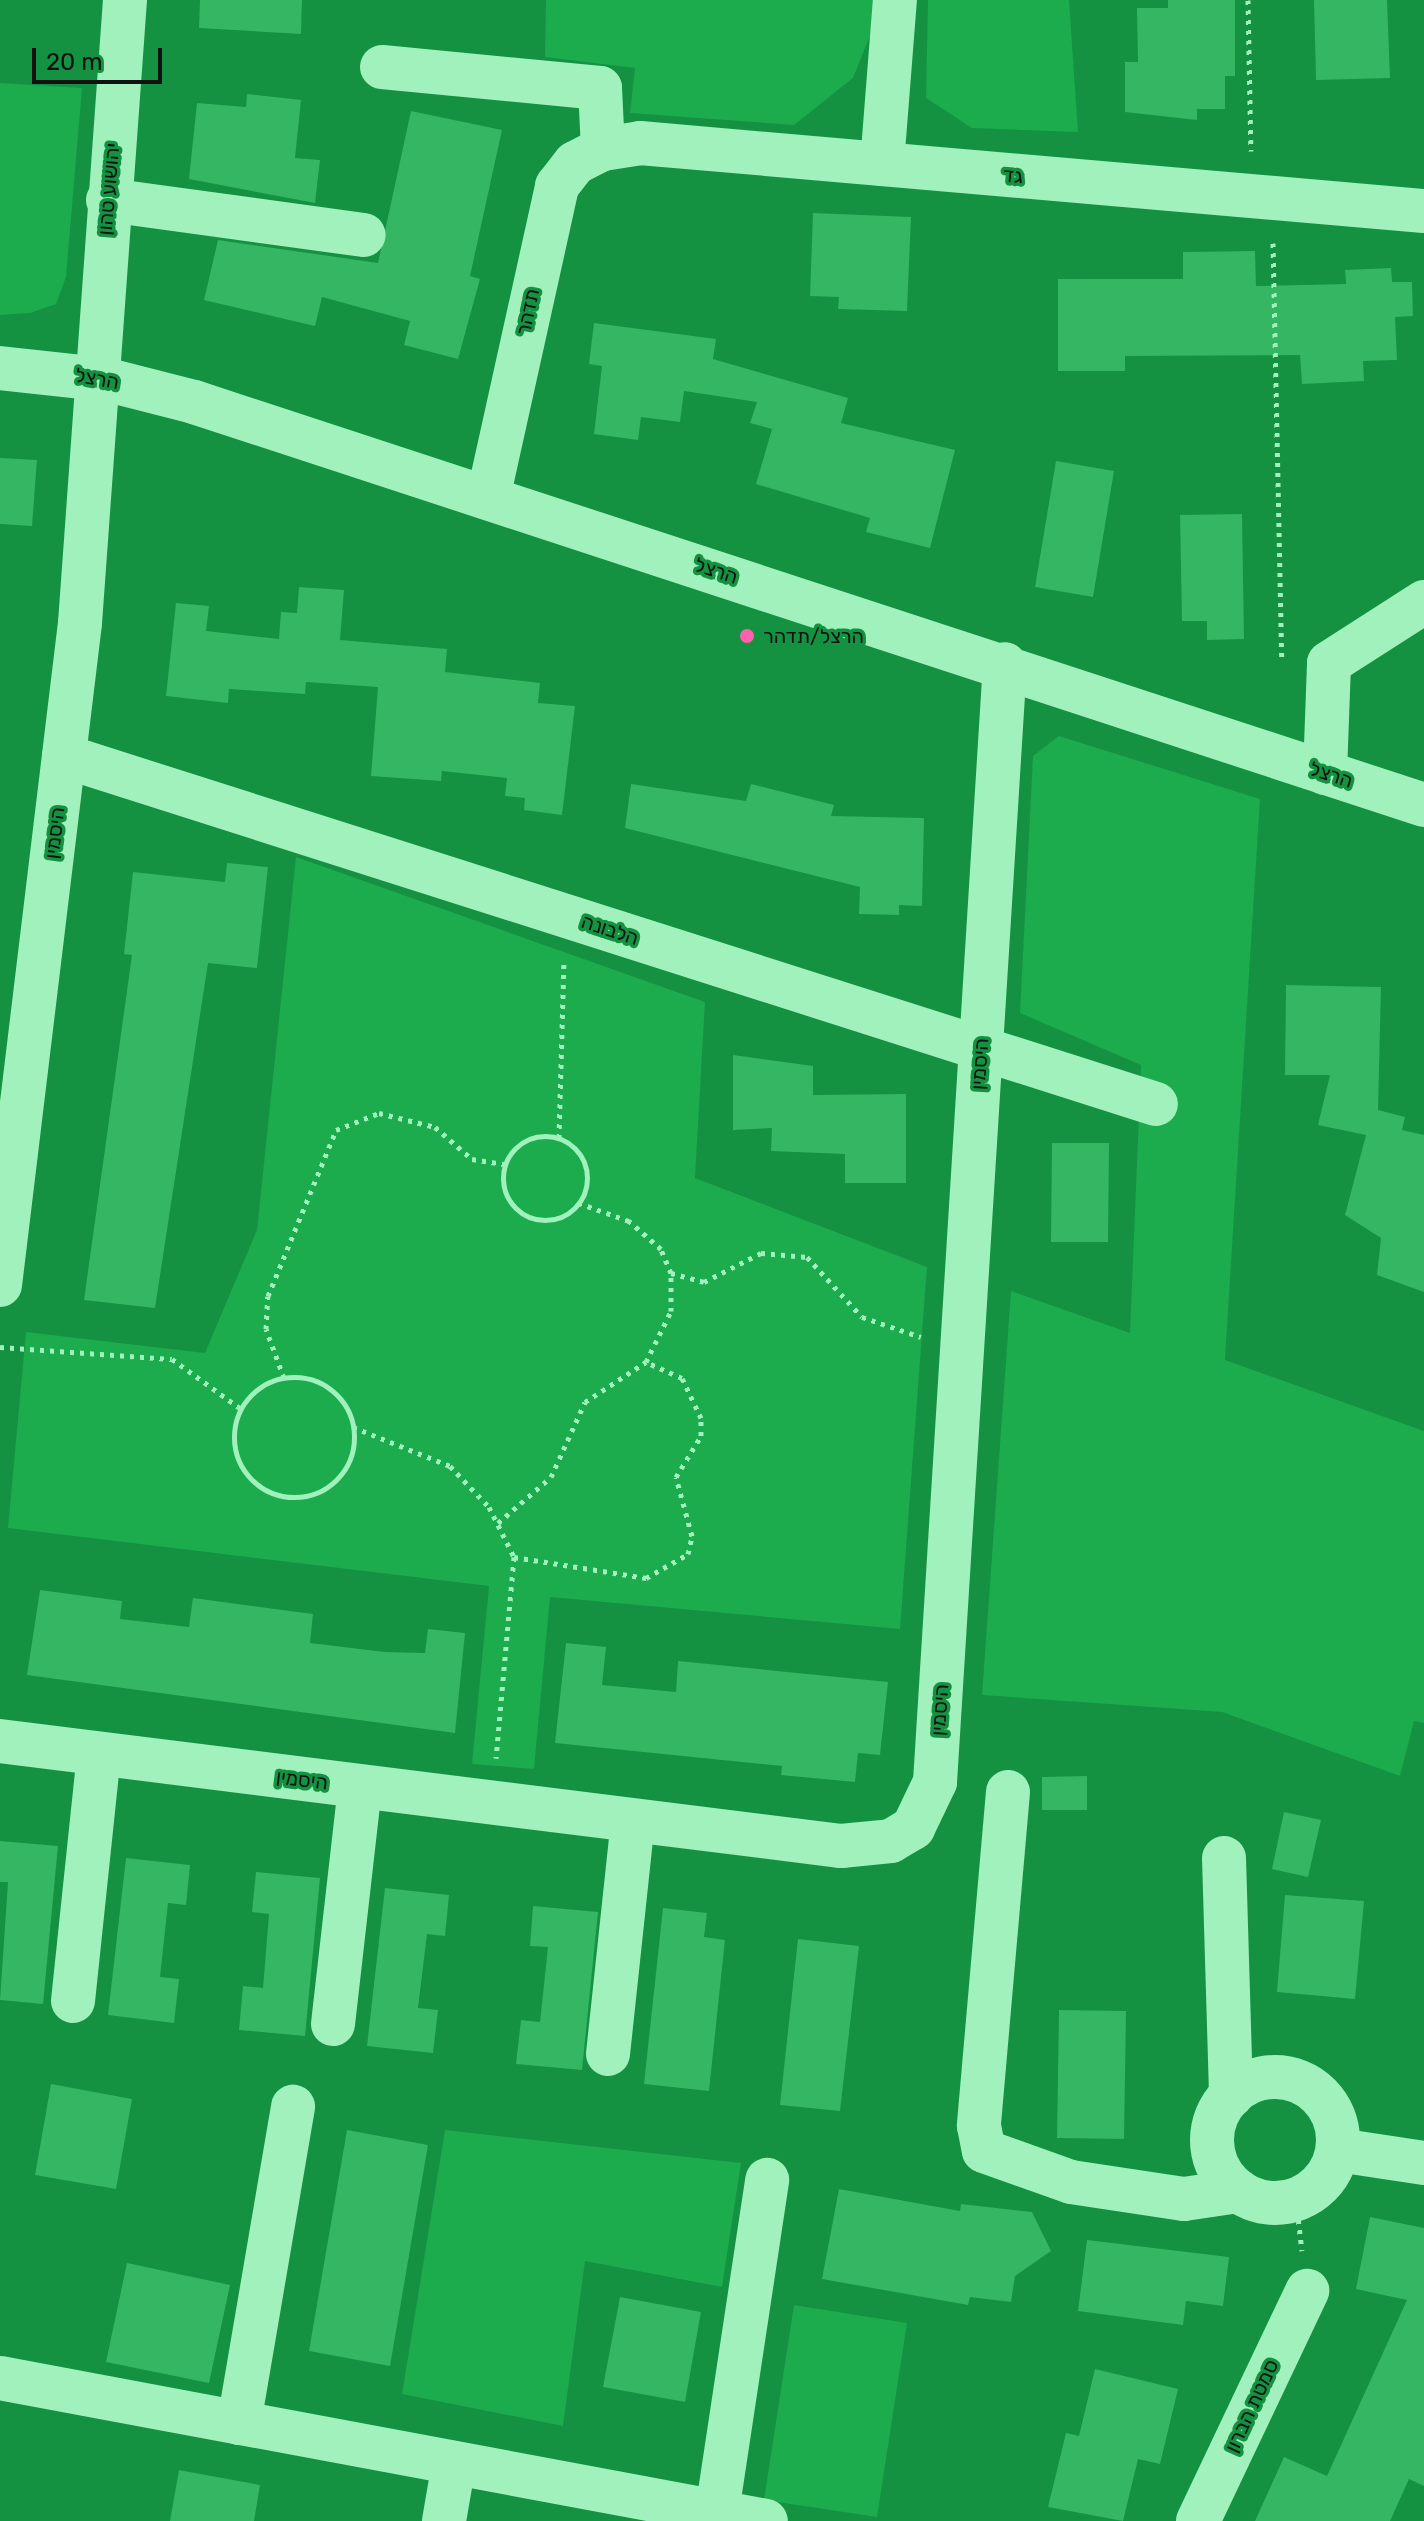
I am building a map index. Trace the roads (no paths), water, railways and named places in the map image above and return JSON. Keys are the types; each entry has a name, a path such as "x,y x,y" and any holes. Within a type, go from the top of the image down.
{"street":[{"name":"יהושוע טהון","path":"92,378 125,0"},
{"path":"882,164 895,0"},
{"path":"382,67 600,88 603,149"},
{"name":"גד","path":"603,149 640,143 1424,211"},
{"name":"תדהר","path":"488,498 557,186 575,163 603,149"},
{"path":"108,200 364,235"},
{"name":"הרצל","path":"0,368 92,378 194,402 1005,664 1424,805"},
{"name":"היסמין","path":"0,1285 64,756 92,378"},
{"path":"1325,773 1329,663 1424,602"},
{"name":"היסמין","path":"0,1741 633,1821 860,1846 891,1841 922,1819 935,1782 1005,664"},
{"name":"הלבונה","path":"64,756 1156,1104"},
{"path":"73,2001 99,1755"},
{"path":"333,2024 360,1787"},
{"path":"1008,1792 979,2126 984,2151 1014,2167 1085,2185 1184,2199 1238,2191 1275,2203 1305,2196 1326,2177 1338,2150 1332,2112 1305,2084 1266,2079 1231,2096"},
{"path":"608,2054 633,1821"},
{"path":"1224,1858 1231,2096 1212,2141 1220,2170 1238,2191"},
{"path":"239,2423 293,2107"},
{"path":"1338,2150 1424,2163"},
{"path":"717,2512 767,2180"},
{"name":"סמטת הברון","path":"1198,2521 1307,2291"},
{"path":"0,2378 766,2521"},
{"path":"444,2521 454,2463"}],"place":[{"name":"הרצל/תדהר","path":"747,636"}]}
